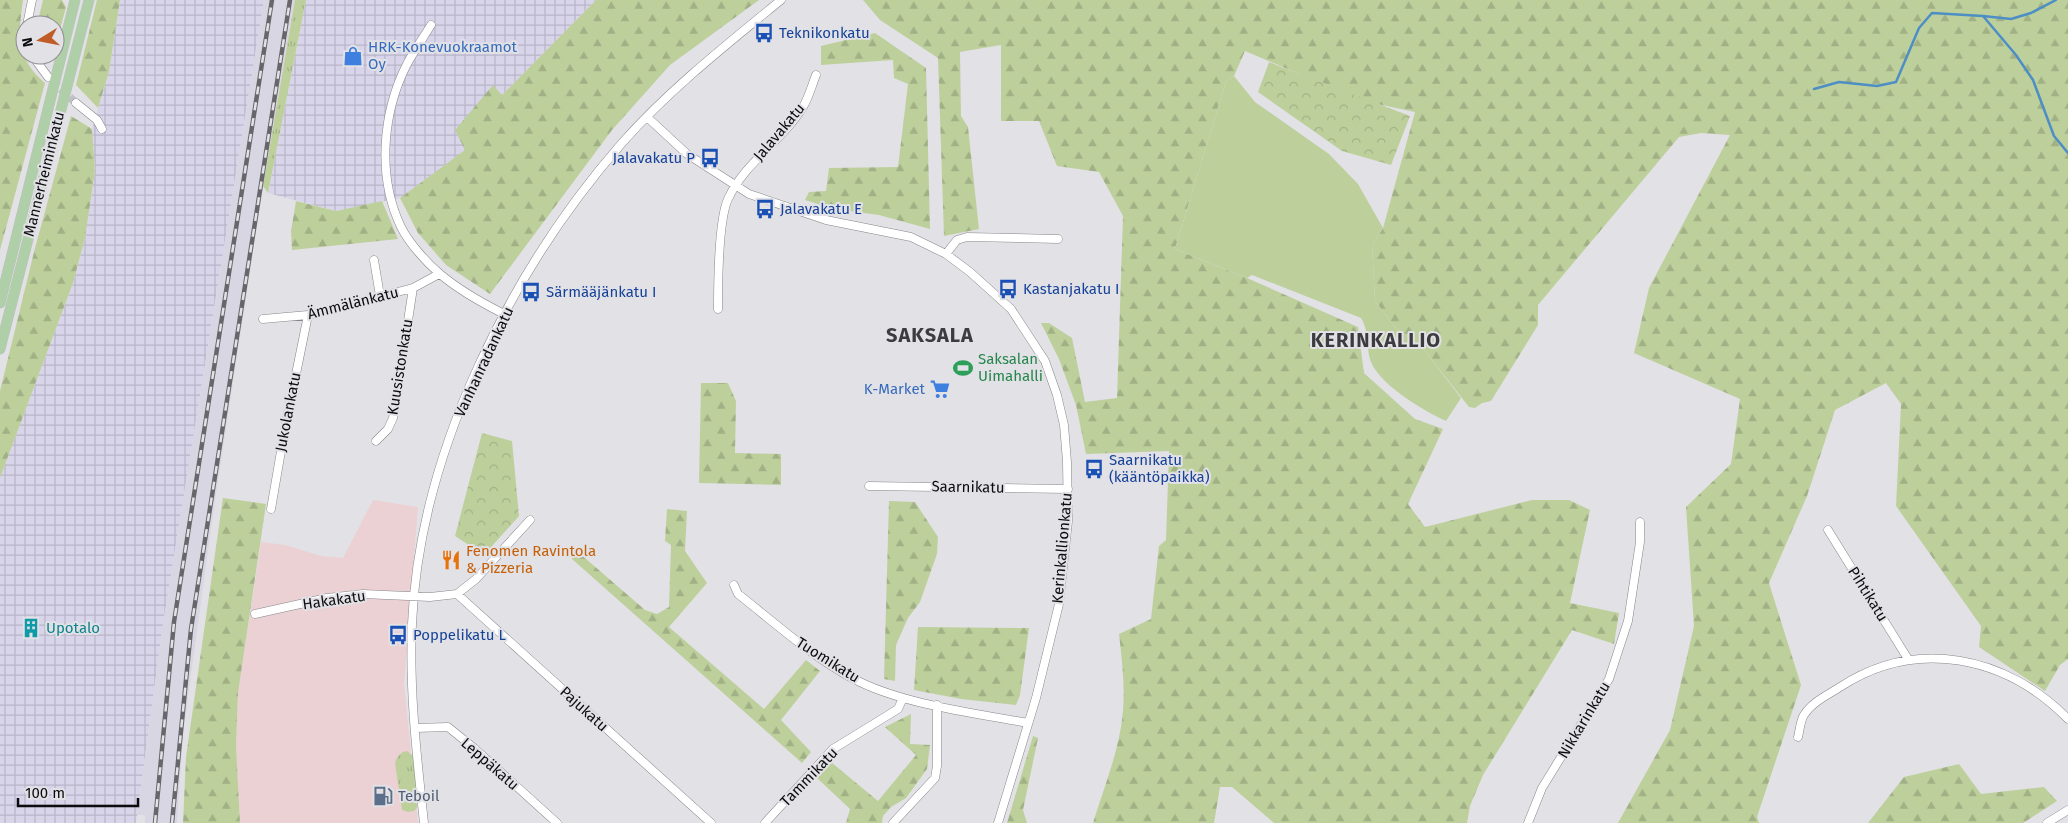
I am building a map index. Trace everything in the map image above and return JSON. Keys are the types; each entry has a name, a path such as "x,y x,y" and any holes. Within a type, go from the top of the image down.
{"main road":[{"name":"Mannerheiminkatu","path":"0,303 75,0"},
{"name":"Mannerheiminkatu","path":"0,349 89,0"}],"street":[{"path":"29,15 32,0"},
{"name":"Vanhanradankatu","path":"424,823 415,728 412,658 414,596 420,548 447,445 478,370 504,314 538,256 567,212 612,156 647,117 703,64 781,0"},
{"path":"431,25 407,65 393,102 387,135 386,172 393,206 402,228 419,251 440,274 462,290 504,314"},
{"path":"39,65 48,77"},
{"name":"Jalavakatu","path":"718,309 725,207 742,176 797,114 807,98 816,75"},
{"path":"76,103 97,120 102,129"},
{"name":"Kerinkallionkatu","path":"647,117 687,154 749,194 826,220 911,238 946,254 970,272 1011,309 1045,361 1057,395 1064,425 1068,521 1059,604 1028,723 998,823"},
{"path":"946,254 957,240 967,237 1058,239"},
{"path":"374,260 380,296"},
{"name":"Ämmälänkatu","path":"263,319 308,315 413,288 440,274"},
{"name":"Kuusistonkatu","path":"376,441 388,430 393,418 413,288"},
{"name":"Jukolankatu","path":"271,509 284,428 308,315"},
{"name":"Saarnikatu","path":"868,486 1068,489"},
{"path":"457,594 476,580 530,520"},
{"name":"Nikkarinkatu","path":"1528,823 1542,788 1609,679 1628,621 1640,542 1640,522"},
{"name":"Pihtikatu","path":"1828,530 1908,659"},
{"name":"Tuomikatu","path":"734,584 738,594 808,650 853,678 903,698 1028,723"},
{"name":"Hakakatu","path":"255,614 327,598 363,594 430,597 457,594"},
{"name":"Pajukatu","path":"457,594 712,823"},
{"path":"1798,737 1803,716 1814,704 1846,683 1878,667 1908,659 1960,661 1993,669 2026,684 2043,696 2068,719"},
{"name":"Tammikatu","path":"765,823 833,749 898,708 903,698"},
{"path":"893,823 935,778 937,766 937,705"},
{"name":"Leppäkatu","path":"415,728 448,727 557,823"},
{"path":"2047,823 2068,810"}],"shaded area":[{"path":"120,0 264,0 163,624 136,823 0,823 0,478 73,283 85,238 95,171 92,129 109,72"},
{"path":"264,0 295,0 263,186 214,507 183,733 177,823 145,823 145,815 137,815 163,624"},
{"path":"306,0 596,0 502,95 493,86 466,150 400,198 336,211 268,193"},
{"path":"373,500 418,507 404,684 418,823 240,823 236,745 238,693 261,542 285,545 321,556 343,558"}],"green space":[{"path":"0,0 23,0 21,15 15,15 15,65 30,65 45,83 0,250"},
{"path":"43,0 62,0 66,7 64,15 39,15"},
{"path":"97,0 120,0 109,72 98,108 76,85"},
{"path":"295,0 306,0 268,193 263,186"},
{"path":"596,0 759,0 670,65 612,130 490,294 446,265 418,233 400,198 465,150 455,130 493,85 502,95"},
{"path":"863,0 2068,0 2068,659 2060,665 2045,691 1979,647 1981,626 1896,506 1901,404 1886,383 1835,410 1807,496 1769,583 1801,685 1757,817 1759,823 1618,823 1670,730 1694,626 1686,507 1731,464 1740,399 1634,353 1649,288 1730,135 1701,133 1679,137 1538,305 1538,325 1491,401 1482,403 1475,408 1469,407 1425,351 1394,326 1375,301 1372,245 1383,228 1415,112 1363,101 1245,51 1234,76 1226,81 1175,249 1247,278 1358,327 1364,373 1415,419 1443,429 1408,504 1425,527 1532,500 1569,500 1590,510 1570,603 1619,613 1614,644 1572,630 1483,775 1470,806 1467,823 1274,823 1232,787 1220,787 1214,823 1093,823 1115,754 1121,725 1124,702 1119,634 1151,619 1159,546 1166,540 1169,451 1086,454 1076,405 1059,359 1041,323 1049,323 1072,338 1085,402 1117,398 1123,216 1099,172 1057,166 1039,121 1001,121 1001,45 960,52 961,116 968,127 979,229 944,236 938,58 880,20"},
{"path":"875,33 926,68 930,229 879,215 834,209 805,200 809,192 826,191 829,168 898,167 908,84 894,78 893,60 821,65 821,46"},
{"path":"1269,62 1410,116 1391,165 1342,151 1258,92"},
{"path":"1234,76 1255,102 1329,154 1358,184 1383,228 1372,245 1375,301 1394,326 1425,351 1461,398 1446,421 1405,397 1377,372 1370,358 1366,329 1361,318 1252,275 1247,278 1175,249 1226,81"},
{"path":"71,116 92,129 95,171 85,238 73,283 0,478 0,391 35,248"},
{"path":"296,201 336,211 382,201 398,239 292,250 291,231"},
{"path":"701,383 728,383 736,401 735,453 781,454 781,485 699,483"},
{"path":"482,433 512,441 519,516 484,555 455,536"},
{"path":"223,498 266,504 238,693 236,745 240,823 183,823 186,757"},
{"path":"889,501 915,502 938,537 937,554 920,602 908,618 896,645 895,681 884,679"},
{"path":"667,509 687,511 685,551 707,583 669,627 764,709 806,660 820,671 781,720 811,752 802,763 572,559 571,551 578,552 645,610 657,614 669,607 671,545 665,541"},
{"path":"918,627 1029,628 1020,695 1016,705 961,699 914,690"},
{"path":"911,714 910,744 930,745 927,769 906,798 891,807 883,816 882,823 846,823 850,809 817,778 831,762 878,801 916,755 885,727"},
{"path":"1033,736 1038,738 1023,810 1027,823 1007,823"},
{"path":"407,751 413,756 414,760 417,808 414,811 408,812 402,810 395,763 402,752"},
{"path":"1959,764 1981,794 2044,787 2057,801 2023,823 1868,823 1904,777"}],"waterway":[{"path":"1814,89 1839,82 1877,86 1896,82 1919,28 1932,13 2011,19 2031,13 2056,0"},
{"path":"1983,16 2016,55 2033,80 2054,136 2068,153"}],"tunnel":[{"path":"52,81 76,103"}],"railway":[{"path":"155,823 174,622 272,0"},
{"path":"172,823 191,629 290,0"}],"place":[{"name":"Teknikonkatu","path":"764,33"},
{"name":"HRK-Konevuokraamot Oy","path":"353,56"},
{"name":"Jalavakatu P","path":"710,158"},
{"name":"Jalavakatu E","path":"765,209"},
{"name":"Kastanjakatu I","path":"1008,289"},
{"name":"Särmääjänkatu I","path":"531,292"},
{"name":"Saksalan Uimahalli","path":"963,368"},
{"name":"K-Market","path":"940,389"},
{"name":"Saarnikatu (kääntöpaikka)","path":"1094,469"},
{"name":"Fenomen Ravintola & Pizzeria","path":"451,560"},
{"name":"Upotalo","path":"31,628"},
{"name":"Poppelikatu L","path":"398,635"},
{"name":"Teboil","path":"383,796"}],"district":[{"name":"SAKSALA","path":"930,335"},
{"name":"KERINKALLIO","path":"1376,340"}]}
